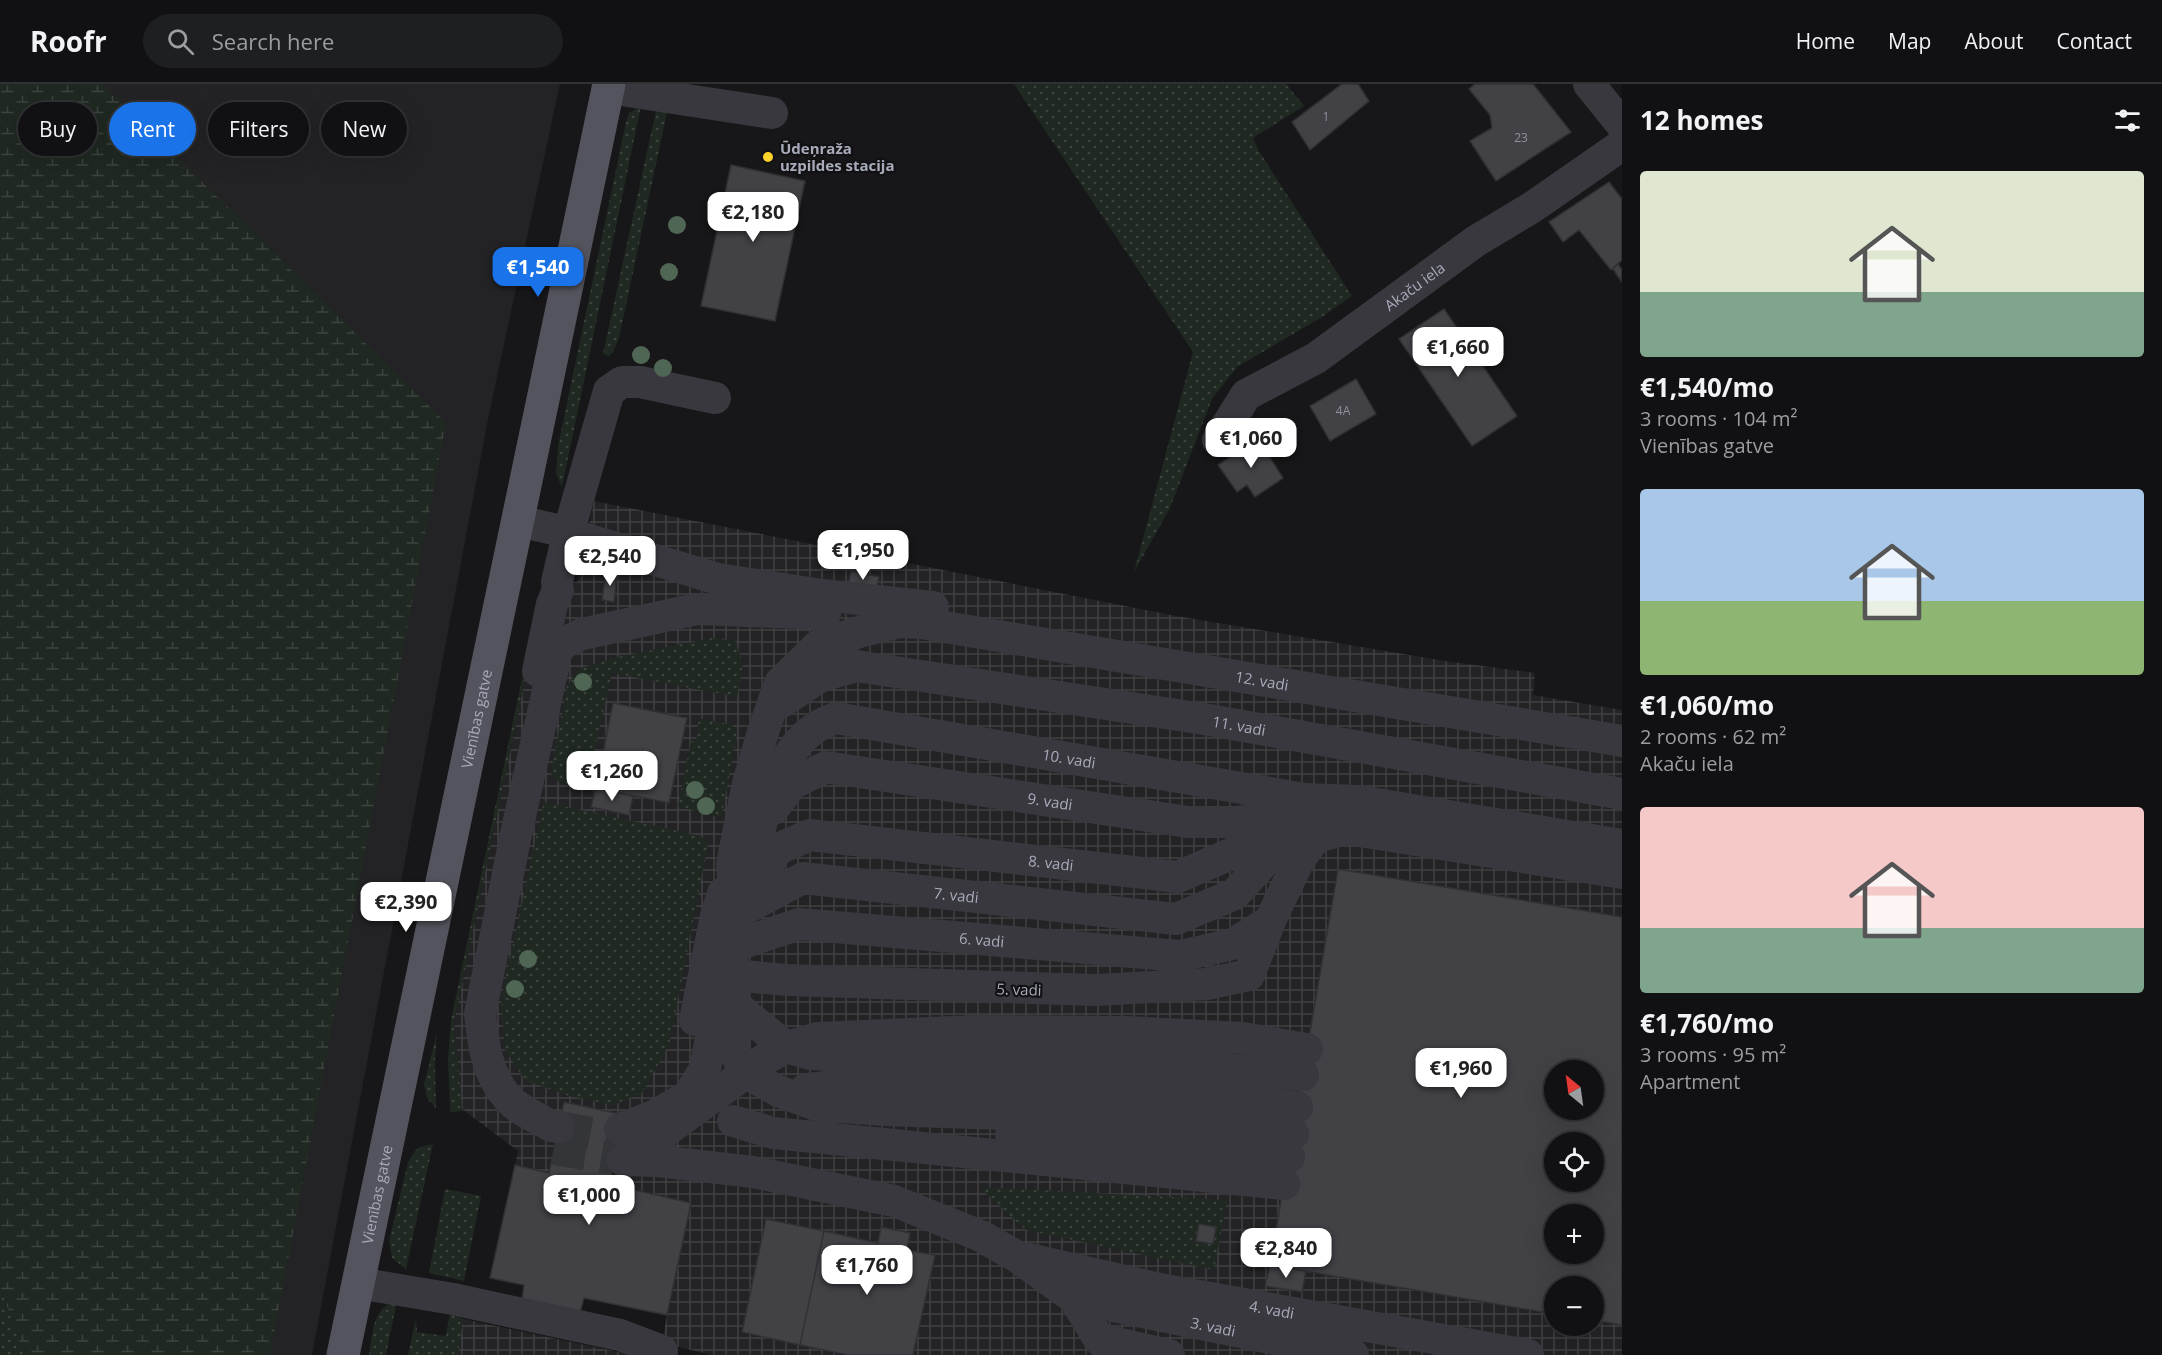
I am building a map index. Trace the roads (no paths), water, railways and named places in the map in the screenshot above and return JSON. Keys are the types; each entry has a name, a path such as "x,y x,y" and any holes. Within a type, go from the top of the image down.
{"main road":[{"name":"Vienības gatve","path":"343,1355 608,86"}],"street":[{"path":"1589,84 1622,124"},
{"path":"608,86 772,113"},
{"name":"Akaču iela","path":"1218,440 1245,395 1316,358 1476,241 1531,208 1622,144"},
{"path":"557,582 568,534 609,390 622,382 640,382 716,398"},
{"path":"518,521 718,579 822,595 932,607 1622,726"},
{"path":"564,643 565,627 558,591 552,604 471,993 468,1019 471,1062 483,1095 515,1127 558,1130 508,1099 489,1067 480,1014 513,845 557,650 564,643 582,634 697,609 788,611 892,618 900,622"},
{"path":"662,1122 679,1083 697,1015 716,916 732,864 748,783 762,732 780,683 818,646 859,632 900,622"},
{"name":"12. vadi","path":"900,622 921,623 1175,664 1622,741"},
{"name":"11. vadi","path":"762,732 783,700 821,676 856,666 1204,718 1622,794"},
{"name":"10. vadi","path":"762,823 770,790 792,749 819,723 836,718 1305,799 1359,801 1622,845"},
{"name":"9. vadi","path":"762,823 792,784 826,767 1188,822 1238,822 1273,818"},
{"path":"1273,818 1305,799"},
{"name":"7. vadi","path":"743,910 803,878 1176,919 1235,894 1271,854 1315,814 1359,801"},
{"name":"8. vadi","path":"743,910 754,886 778,849 810,835 1178,877 1242,849 1273,818"},
{"path":"762,823 747,882 732,960 718,1001 709,1083 733,1122 775,1154 836,1173 894,1201 981,1236 1016,1256 1074,1298 1107,1347 1168,1355"},
{"path":"1270,921 1299,860 1316,837 1347,830 1622,873"},
{"path":"732,864 735,904 732,960 745,1013 733,1048 745,1072 778,1091 816,1105 883,1110 1125,1118 1291,1146 1143,1142 837,1127 773,1133 733,1122"},
{"name":"5. vadi","path":"732,960 812,981 1085,990 1207,984 1249,975 1270,921"},
{"name":"6. vadi","path":"732,960 799,924 1180,956 1233,944 1270,921"},
{"path":"745,1013 817,1038"},
{"path":"745,1013 786,1047 812,1054 881,1058 1305,1062 1243,1038 1126,1032 976,1030 817,1038 786,1047 745,1072 709,1083 688,1096 662,1122 626,1129 619,1147 657,1161 753,1172 894,1201"},
{"name":"4. vadi","path":"1016,1256 1160,1289 1528,1355"},
{"path":"358,1283 444,1297 609,1333 662,1352"},
{"name":"3. vadi","path":"1074,1298 1353,1355"}],"tunnel":[{"path":"559,1127 618,1138"},
{"path":"554,1149 614,1159"}],"place":[{"name":"Ūdeņraža uzpildes stacija","path":"768,157"}]}
